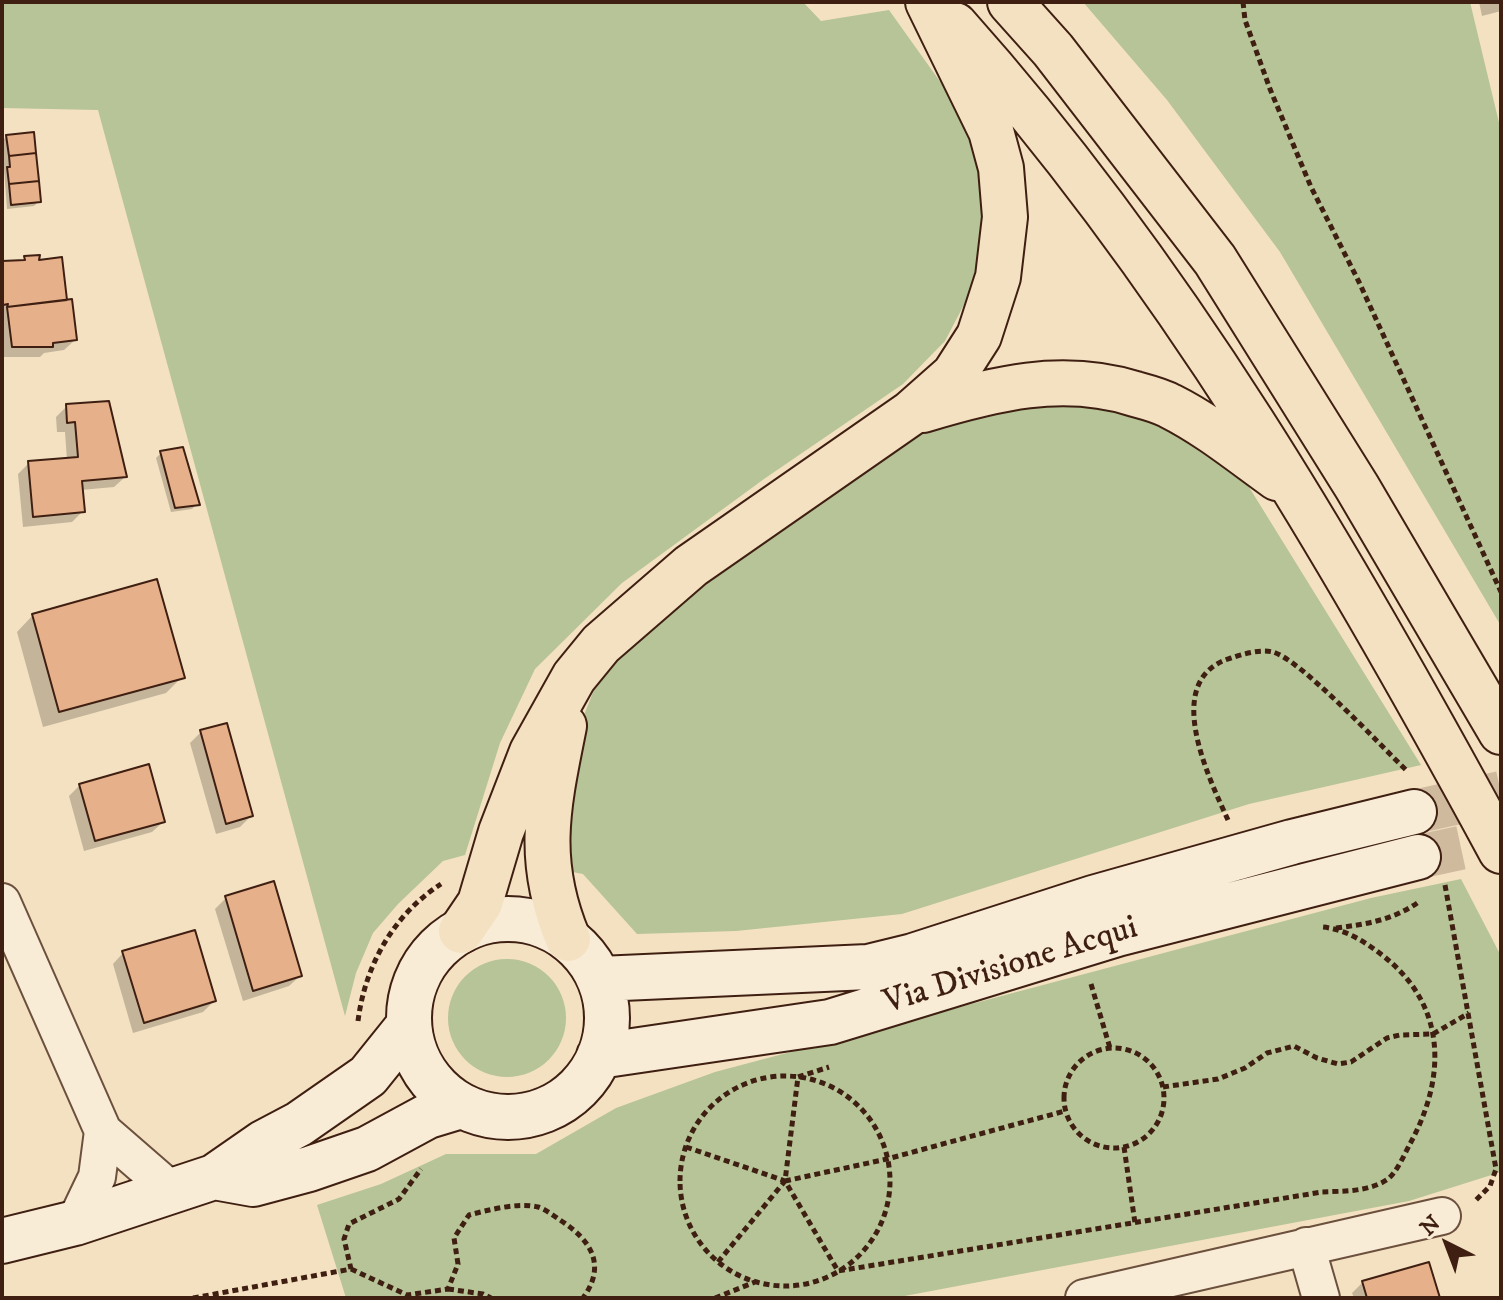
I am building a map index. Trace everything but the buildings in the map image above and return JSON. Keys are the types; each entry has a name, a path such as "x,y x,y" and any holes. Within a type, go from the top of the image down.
{"highway":[{"path":"461,931 480,903 501,832 527,763 574,677 601,644 691,566 911,413 954,375 979,336 998,277 1005,217 1001,168 991,131 928,2"},
{"path":"935,2 1019,96 1173,303 1299,493 1501,851"},
{"path":"1010,2 1053,50 1215,260 1357,487 1501,732"},
{"path":"911,413 979,393 1019,386 1086,383 1124,390 1166,404 1201,423 1299,493"},
{"path":"568,939 551,887 546,831 549,797 574,677"}],"main road":[{"name":"Via Divisione Acqui","path":"600,979 868,967 1276,846 1412,792"},
{"name":"Via Divisione Acqui","path":"599,1056 830,1022 1117,934 1431,870"},
{"path":"495,920 547,927 568,939 587,957 600,979 607,1007 607,1025 599,1056 585,1082 543,1111 518,1117 496,1117 461,1106 436,1087 424,1071 413,1047 409,1025 413,991 422,969 438,947 461,931 495,920"},
{"path":"2,1241 75,1223 195,1182 299,1124 368,1076 409,1025"},
{"path":"195,1182 253,1184 309,1169 367,1149 428,1116 461,1106"}],"street":[{"path":"2,902 103,1131 164,1184 195,1182"},
{"path":"75,1223 97,1177 103,1131"},
{"path":"1084,1298 1442,1216"},
{"path":"1306,1246 1321,1298"}],"path":[{"path":"1243,2 1245,20 1270,89 1311,187 1359,282 1501,592"},
{"path":"1233,831 1201,756 1193,719 1196,692 1205,675 1221,661 1246,653 1273,652 1299,667 1412,792"},
{"path":"1310,926 1335,928 1378,923 1409,910 1431,870"},
{"path":"357,1027 361,998 378,950 397,925 438,886 457,878 487,881"},
{"path":"1442,1216 1470,1205 1490,1186 1496,1169 1447,894"},
{"path":"838,1271 865,1248 884,1218 889,1195 887,1159 875,1126 860,1107 842,1092 821,1082 798,1077 769,1077 742,1085 718,1100 699,1121 686,1147 680,1174 682,1202 691,1230 718,1262 755,1282 784,1286 812,1282 838,1271 1322,1192 1357,1190 1389,1178 1425,1115 1436,1069 1433,1034 1422,997 1403,971 1363,941 1335,928"},
{"path":"1077,988 1106,979"},
{"path":"1091,984 1110,1048"},
{"path":"1163,1087 1218,1079 1245,1068 1267,1053 1294,1046 1338,1064 1351,1062 1387,1038 1433,1034 1469,1013"},
{"path":"1110,1048 1128,1050 1144,1058 1156,1071 1163,1087 1162,1113 1147,1136 1124,1147 1104,1148 1087,1141 1073,1128 1065,1111 1064,1089 1073,1069 1089,1055 1110,1048"},
{"path":"798,1077 842,1063"},
{"path":"718,1262 785,1181 798,1077"},
{"path":"686,1147 785,1181 887,1159 1065,1111"},
{"path":"1124,1147 1135,1223"},
{"path":"351,1269 344,1239 349,1224 399,1199 421,1169 421,1156"},
{"path":"785,1181 838,1271"},
{"path":"448,1289 458,1264 454,1238 469,1215 496,1208 539,1207 584,1239 595,1260 591,1287 583,1298"},
{"path":"193,1298 351,1269 407,1295 448,1289 491,1298"},
{"path":"715,1298 755,1282"}],"green space":[{"path":"2,2 803,2 821,21 889,10 971,125 985,183 979,276 945,341 903,384 764,479 622,583 535,669 500,743 465,855 443,861 373,933 356,973 345,1016 98,110 2,108"},
{"path":"1083,2 1470,2 1501,131 1501,626 1280,252 1167,100"},
{"path":"1051,396 1159,421 1244,479 1421,765 1249,804 902,914 736,931 637,934 583,874 562,870 580,725 598,680 626,642 910,438 960,413"},
{"path":"1461,879 1501,956 1501,1172 1409,1201 894,1298 346,1298 317,1205 381,1184 446,1154 536,1154 616,1108 715,1072 1371,898"},
{"path":"507,959 530,963 549,976 562,995 566,1018 562,1041 549,1060 530,1073 507,1077 484,1073 465,1060 452,1041 448,1018 452,995 465,976 484,963"}],"tunnel":[{"path":"1414,812 1501,793"},
{"path":"1418,857 1501,839"}]}
